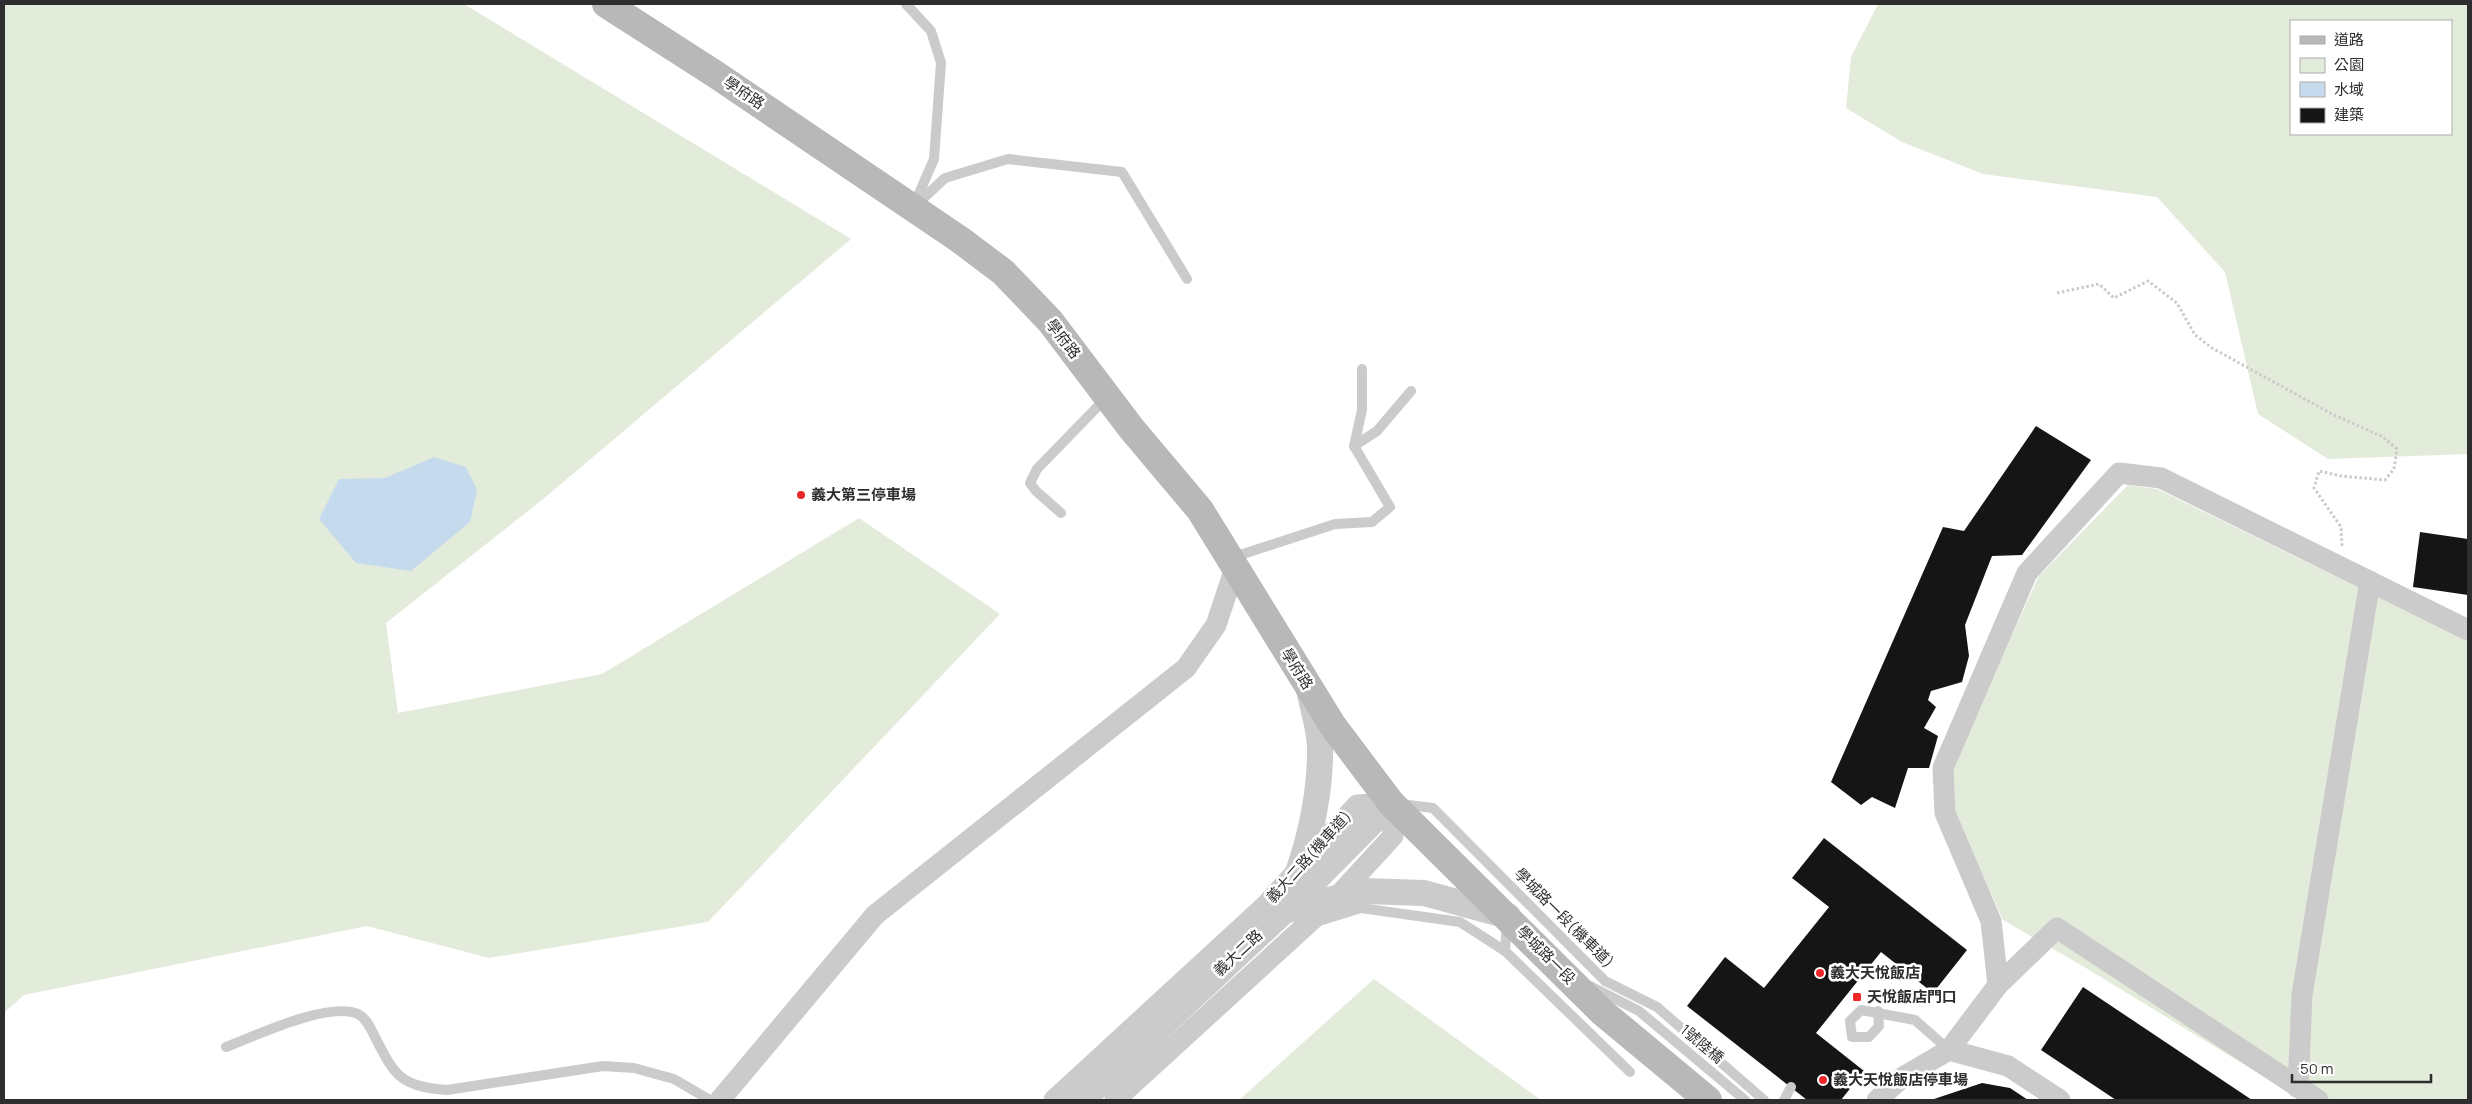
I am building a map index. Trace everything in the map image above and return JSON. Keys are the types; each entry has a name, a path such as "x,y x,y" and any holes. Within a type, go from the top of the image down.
{"main road":[{"name":"學府路","path":"606,4 715,74 913,208 1003,272 1050,321 1107,398 1200,510 1332,726 1391,803"},
{"name":"學城路一段","path":"1391,803 1508,916 1602,1012 1706,1100"}],"street":[{"path":"1998,985 1991,920 1945,813 1943,768 2027,573 2119,473 2161,478 2468,630"},
{"path":"720,1100 875,915 1186,668 1216,625 1232,563"},
{"path":"2298,1088 2302,995 2370,581"},
{"path":"1284,911 1302,866 1315,810 1320,746 1309,689"},
{"path":"1115,1100 1336,898 1393,836 1391,803"},
{"name":"義大二路(機車道)","path":"1054,1100 1266,905 1357,805 1391,803"},
{"name":"義大二路","path":"1082,1100 1284,911 1391,803"},
{"path":"1284,911 1364,892 1424,894 1508,916"},
{"path":"1877,1100 1903,1077 1950,1050 1998,985 2057,928 2318,1100"},
{"path":"1950,1050 2008,1066 2060,1100"}],"lane":[{"path":"906,4 931,31 941,63 934,159 913,208"},
{"path":"913,208 945,178 1008,159 1122,172 1187,279"},
{"path":"1232,563 1335,524 1372,522 1390,507 1354,446 1362,410 1362,369"},
{"path":"1354,446 1377,431 1411,391"},
{"path":"1061,513 1036,491 1030,483 1037,469 1107,398"},
{"name":"學城路一段(機車道)","path":"1391,803 1432,808 1605,981 1657,1007 1764,1100"},
{"path":"1306,925 1361,908 1460,922 1505,951 1630,1072"},
{"path":"1505,951 1508,916"},
{"name":"1號陸橋","path":"1564,973 1639,1011 1745,1100"},
{"path":"226,1047 322,1012 341,1011 357,1014 368,1022 390,1067 407,1082 429,1088 447,1090 603,1066 634,1068 674,1079 710,1100"},
{"path":"1878,1011 1915,1020 1950,1050"},
{"path":"1784,1100 1791,1088"}],"path":[{"path":"2057,293 2099,284 2114,298 2148,281 2177,302 2195,335 2212,348 2332,414 2383,437 2397,449 2394,469 2385,480 2341,476 2319,471 2314,488 2341,527 2342,568"}],"green space":[{"path":"4,4 464,4 851,239 542,500 386,623 398,713 602,674 859,518 1000,614 708,922 489,958 367,926 24,995 4,1013"},
{"path":"1878,4 2468,4 2468,454 2328,459 2258,414 2225,272 2157,197 1983,174 1902,142 1846,108 1851,57"},
{"path":"2128,485 2157,489 2468,641 2468,1100 2302,1100 2086,968 2003,920 1953,810 1950,768 2039,576"},
{"path":"1374,979 1541,1100 1239,1100"}],"water":[{"path":"434,457 466,467 477,490 470,522 411,571 356,563 319,519 339,479 385,478"}],"building":[{"path":"2036,426 2091,460 2022,555 1992,556 1965,625 1969,656 1962,682 1931,691 1928,700 1936,707 1924,728 1938,736 1929,768 1908,768 1895,808 1872,797 1861,805 1831,782 1943,527 1964,531"},
{"path":"2420,532 2468,539 2468,595 2413,587"},
{"name":"義大天悅飯店","path":"1824,838 1967,950 1933,993 1881,952 1816,1033 1864,1071 1841,1100 1807,1100 1687,1006 1725,957 1764,988 1829,907 1792,878"},
{"path":"2083,987 2252,1100 2116,1100 2041,1050"},
{"path":"1982,1083 2010,1088 2028,1100 1931,1100"}],"place":[{"name":"義大第三停車場","path":"801,495"},
{"name":"義大天悅飯店","path":"1820,973"},
{"name":"天悅飯店門口","path":"1857,997"},
{"name":"義大天悅飯店停車場","path":"1823,1080"}]}
